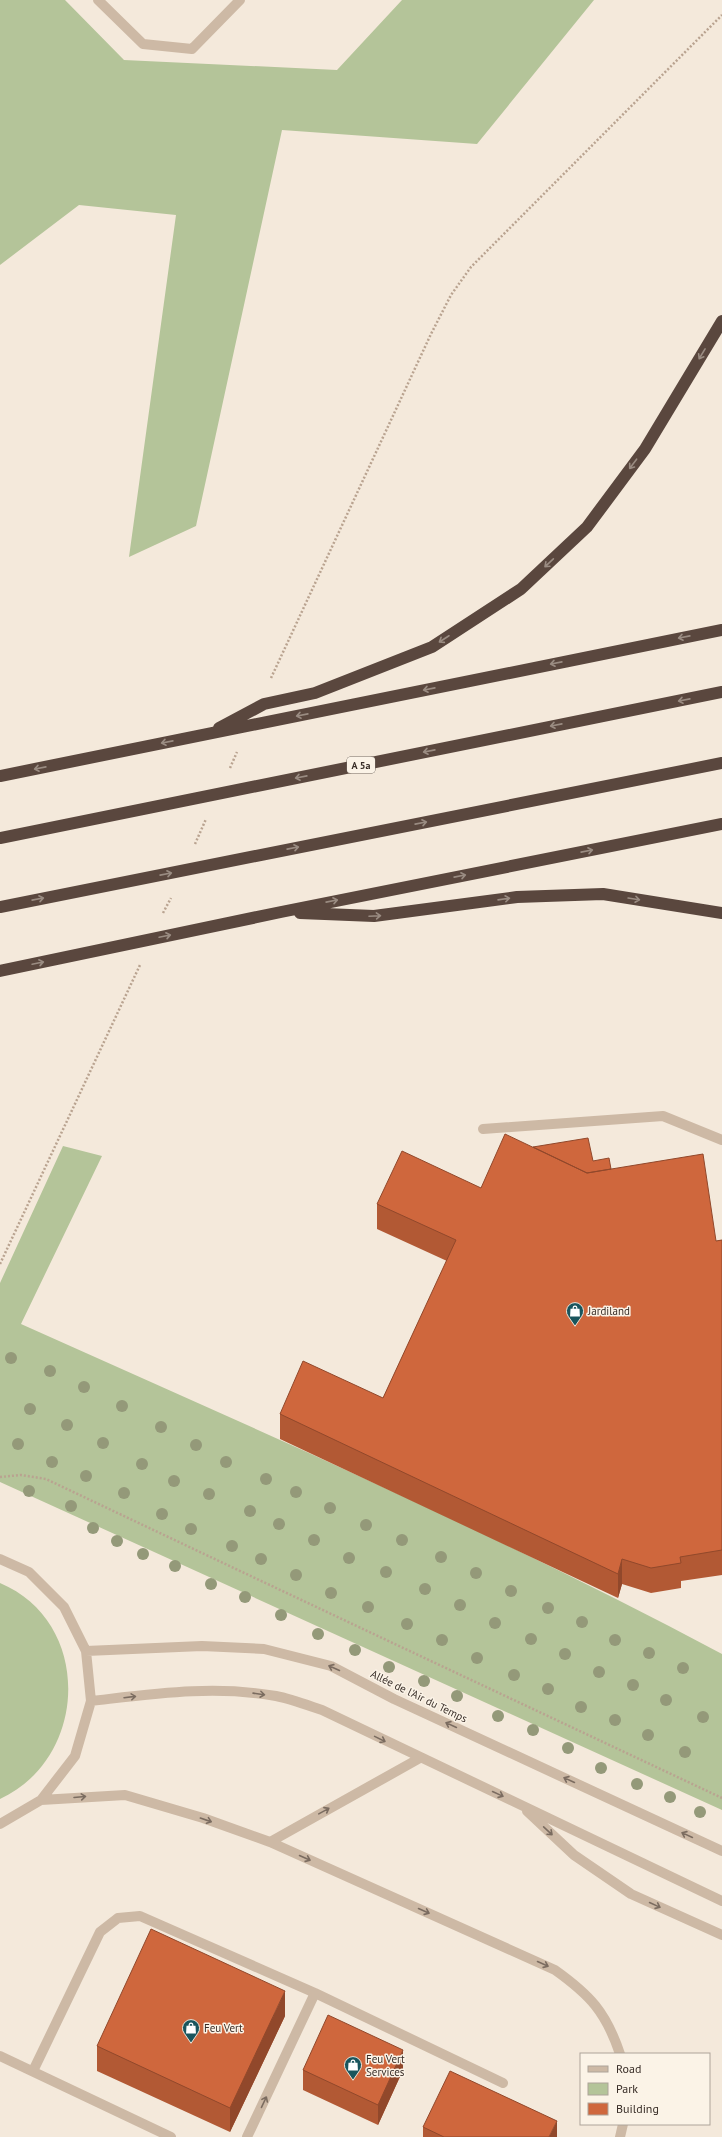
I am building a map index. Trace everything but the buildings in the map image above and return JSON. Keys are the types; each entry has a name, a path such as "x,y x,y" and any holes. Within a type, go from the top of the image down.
{"highway":[{"path":"206,734 264,704 315,693 432,647 521,589 591,521 645,449 722,321"},
{"path":"0,776 722,630"},
{"name":"A 5a","path":"0,838 722,692"},
{"path":"0,907 722,763"},
{"path":"0,971 280,912 722,824"},
{"path":"280,912 374,916 517,897 603,894 722,913"}],"street":[{"path":"98,0 143,44 192,49 240,0"},
{"path":"483,1129 663,1116 722,1140"},
{"path":"0,1559 29,1572 64,1607 86,1651 91,1701 75,1756 41,1800 0,1824"},
{"name":"Allée de l'Air du Temps","path":"86,1651 202,1646 264,1649 331,1666 394,1699 722,1851"},
{"path":"91,1701 182,1690 241,1691 277,1696 322,1710 722,1901"},
{"path":"270,1842 420,1758"},
{"path":"41,1800 125,1796 203,1818 270,1842 555,1970 584,1991 599,2008 613,2033 620,2053"},
{"path":"520,1804 574,1855 631,1894 722,1936"},
{"path":"33,2071 100,1932 118,1918 140,1916 315,1993 503,2083"},
{"path":"247,2137 315,1993"},
{"path":"0,2056 171,2137"},
{"path":"620,2137 623,2125"}],"path":[{"path":"269,683 431,334 451,295 471,267 722,15"},
{"path":"229,770 239,749"},
{"path":"192,850 209,814"},
{"path":"162,915 172,894"},
{"path":"0,1264 142,959"},
{"path":"0,1477 21,1475 46,1479 238,1571 338,1616 722,1798"}],"green space":[{"path":"0,0 65,0 124,60 337,70 402,0 594,0 477,144 282,130 196,526 129,557 176,215 79,205 0,265"},
{"path":"63,1146 102,1156 21,1324 462,1524 636,1609 722,1654 722,1810 0,1482 0,1283"},
{"path":"0,1583 30,1602 52,1627 64,1658 68,1690 64,1723 51,1753 29,1780 0,1799"}],"place":[{"name":"Jardiland","path":"575,1326"},
{"name":"Feu Vert","path":"191,2043"},
{"name":"Feu Vert Services","path":"353,2080"}]}
